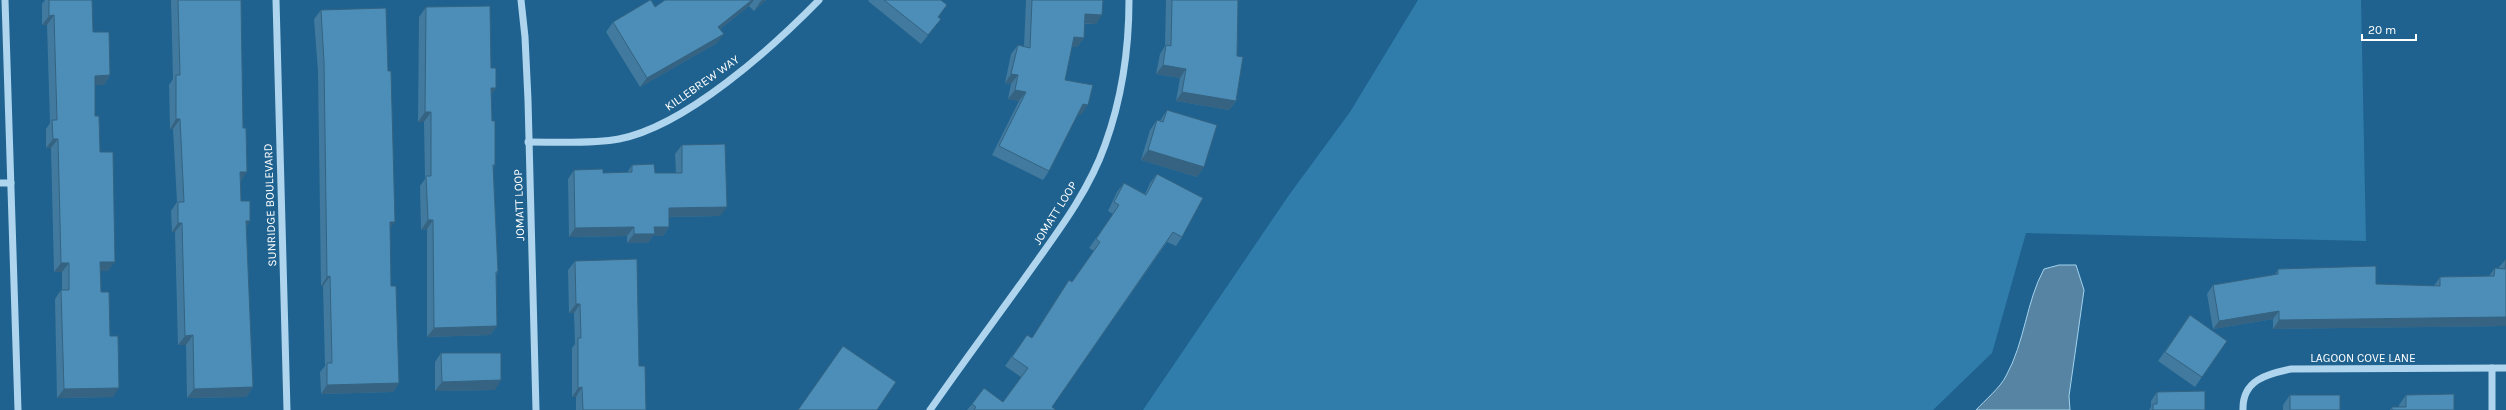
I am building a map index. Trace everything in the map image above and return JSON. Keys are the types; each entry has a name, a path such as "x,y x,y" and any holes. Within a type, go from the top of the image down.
{"street":[{"path":"5,0 18,410"},
{"name":"SUNRIDGE BOULEVARD","path":"276,0 287,410"},
{"name":"JOMATT LOOP","path":"521,0 525,37 536,410"},
{"name":"KILLEBREW WAY","path":"528,142 619,139 679,115 767,50 818,0"},
{"name":"JOMATT LOOP","path":"930,410 1064,224 1093,173 1114,119 1122,84 1129,41 1129,0"},
{"path":"0,183 11,183"},
{"path":"2492,368 2492,410"},
{"name":"LAGOON COVE LANE","path":"2243,410 2249,387 2265,374 2291,369 2506,368"}],"shaded area":[{"path":"1418,0 2361,0 2366,241 2026,233 1992,353 1933,410 1143,410 1289,195 1350,112"},
{"path":"2059,265 2076,265 2084,290 2069,396 2070,410 1976,410 2000,385 2006,376 2022,336 2033,295 2044,269"}],"building":[{"path":"49,0 92,0 93,32 109,32 110,75 95,76 95,116 99,116 100,152 113,152 115,262 100,262 101,292 109,292 110,336 118,336 119,388 64,389 61,290 69,290 69,263 61,263 58,139 53,139 52,120 57,120 54,15 49,16"},
{"path":"178,0 241,0 243,128 246,128 247,172 240,172 241,201 250,201 250,221 246,221 253,387 194,389 193,335 185,336 182,223 178,223 178,202 184,202 180,119 176,119 176,75 180,75"},
{"path":"650,0 655,7 665,0 752,0 718,27 724,34 647,78 613,22"},
{"path":"884,0 941,0 947,5 938,17 941,19 928,35"},
{"path":"1032,0 1103,0 1102,15 1085,14 1084,38 1074,37 1065,80 1093,85 1088,105 1083,104 1049,171 999,146 1026,92 1015,90 1018,75 1011,74 1018,45 1030,48"},
{"path":"1172,0 1238,0 1237,56 1243,57 1236,101 1182,92 1186,69 1163,65 1166,45 1171,46"},
{"path":"490,6 491,68 496,68 496,88 491,88 492,121 495,121 495,165 493,165 498,272 496,272 497,326 434,328 433,220 428,220 426,176 431,176 431,112 425,112 426,7"},
{"path":"386,8 388,71 391,71 395,222 390,222 391,286 396,286 399,383 327,385 327,363 332,363 330,276 327,277 324,62 321,10"},
{"path":"1167,110 1217,125 1204,167 1148,150 1157,120 1163,122"},
{"path":"725,144 727,207 669,208 669,227 654,227 655,234 634,234 634,227 575,228 574,170 603,169 603,173 632,172 632,165 654,164 655,173 682,173 682,145"},
{"path":"1157,174 1203,198 1182,237 1173,232 1052,407 1056,410 974,410 976,407 972,404 984,388 1003,402 1028,368 1012,357 1027,335 1032,338 1069,280 1072,282 1100,242 1096,239 1119,205 1114,202 1124,183 1146,195"},
{"path":"637,259 639,366 645,366 646,410 583,410 582,387 578,388 578,338 581,338 580,304 576,304 575,261"},
{"path":"2506,259 2506,317 2279,320 2279,311 2219,321 2213,285 2278,274 2278,269 2376,266 2376,284 2440,286 2440,277 2494,276 2495,268 2505,269"},
{"path":"2190,315 2227,341 2202,377 2165,352"},
{"path":"843,346 896,382 877,410 798,410"},
{"path":"441,353 501,353 501,380 442,382"},
{"path":"2205,391 2205,410 2153,410 2153,404 2157,404 2157,392"},
{"path":"2454,394 2454,410 2392,410 2392,407 2406,407 2406,395"},
{"path":"2290,395 2340,395 2340,410 2290,410"}]}
